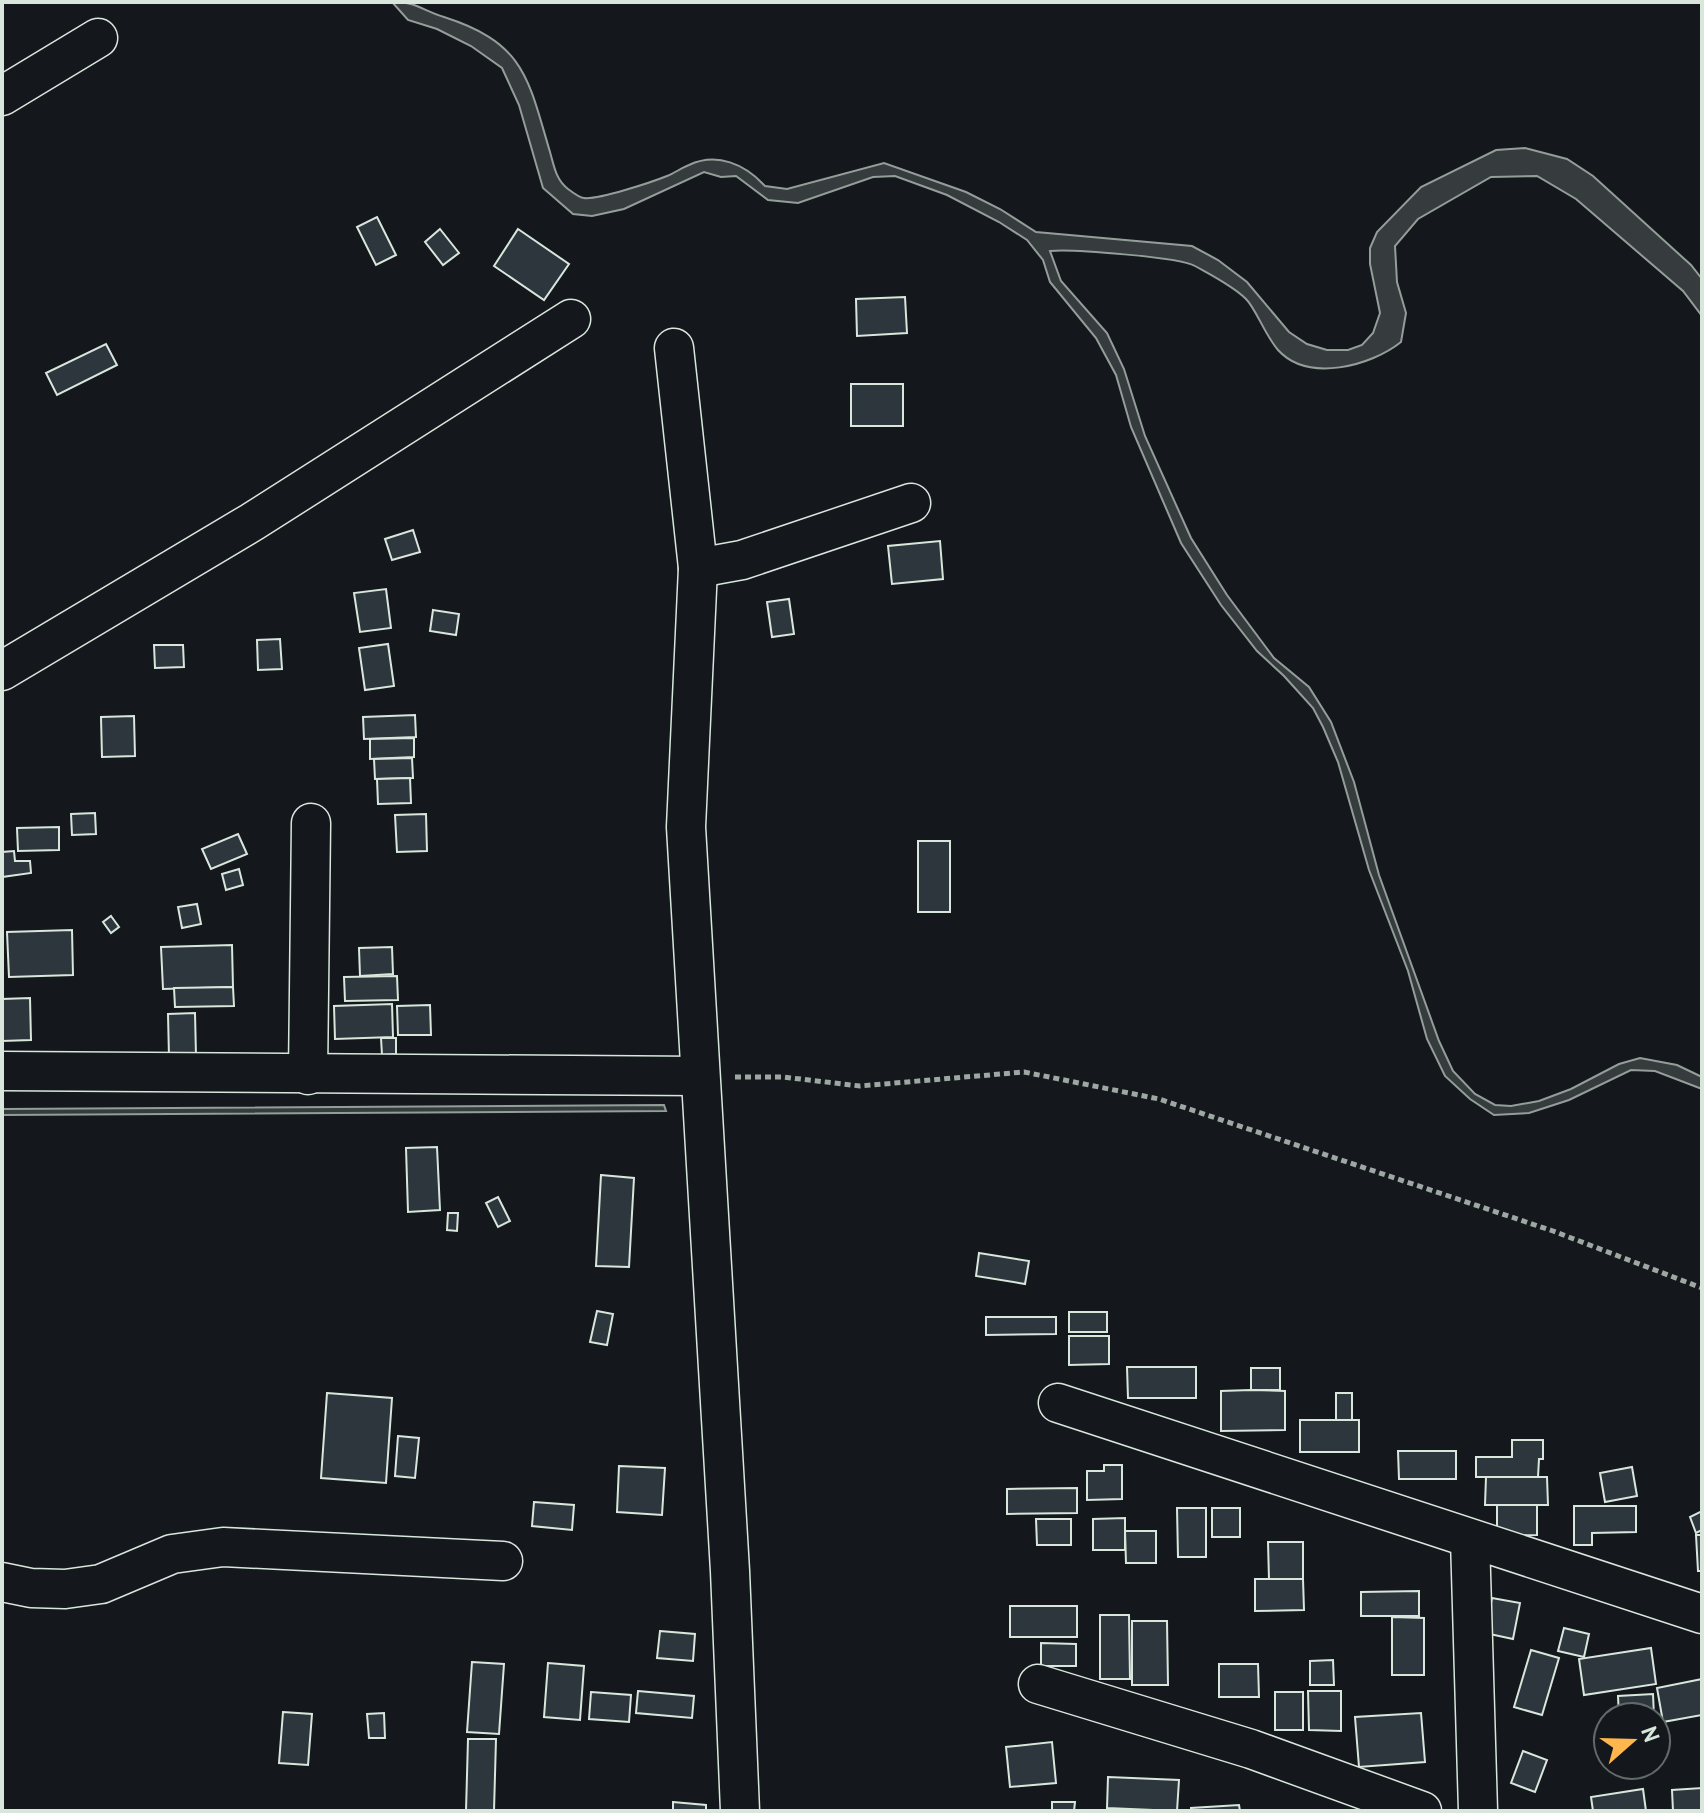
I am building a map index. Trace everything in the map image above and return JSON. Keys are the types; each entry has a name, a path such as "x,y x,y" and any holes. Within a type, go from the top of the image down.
{"street":[{"path":"2,96 98,38"},
{"path":"2,671 252,522 571,319"},
{"path":"674,348 698,568 686,827 730,1571 740,1811"},
{"path":"698,568 742,560 911,503"},
{"path":"308,1075 311,823"},
{"path":"2,1071 700,1076"},
{"path":"1058,1403 1702,1614"},
{"path":"1470,1539 1478,1811"},
{"path":"2,1582 31,1588 65,1589 101,1584 172,1554 223,1547 503,1561"},
{"path":"1038,1684 1251,1749 1422,1811"}],"path":[{"path":"700,1076 783,1077 860,1086 1024,1072 1159,1099 1553,1231 1702,1288"}],"shaded area":[{"path":"392,2 414,5 471,27 507,52 519,66 536,103 558,177 580,197 591,198 625,190 699,161 730,162 749,172 765,186 787,189 884,163 966,192 1036,232 1192,246 1218,260 1247,282 1289,332 1307,344 1327,350 1348,350 1362,345 1373,333 1380,313 1370,264 1370,248 1377,232 1421,187 1496,150 1525,148 1567,159 1593,176 1691,265 1702,279 1702,316 1683,291 1576,199 1537,176 1491,177 1418,219 1395,246 1397,282 1406,313 1401,342 1373,358 1340,367 1306,366 1291,360 1273,344 1246,299 1195,266 1101,252 1050,251 1061,281 1107,333 1124,369 1145,436 1191,538 1227,595 1274,658 1309,687 1331,722 1354,782 1379,875 1439,1041 1453,1071 1475,1094 1495,1105 1511,1106 1539,1101 1571,1089 1619,1064 1640,1058 1677,1065 1702,1077 1702,1089 1655,1071 1631,1070 1569,1100 1529,1113 1494,1115 1470,1099 1445,1076 1427,1039 1408,971 1369,870 1338,762 1323,727 1313,708 1257,651 1221,605 1181,543 1131,427 1116,375 1096,338 1050,282 1043,260 1027,240 947,195 895,176 873,177 798,203 768,200 736,176 721,177 704,172 624,209 592,216 573,214 543,188 519,105 502,68 471,46 437,29 408,20"},
{"path":"664,1105 666,1111 2,1115 2,1109"}],"building":[{"path":"377,217 396,255 376,265 357,227"},
{"path":"440,229 459,253 443,265 425,242"},
{"path":"518,229 569,264 544,300 494,266"},
{"path":"905,297 907,333 857,336 856,299"},
{"path":"106,344 117,365 57,395 46,373"},
{"path":"851,384 903,384 903,426 851,426"},
{"path":"413,530 420,552 392,560 385,539"},
{"path":"940,541 943,579 892,584 888,546"},
{"path":"386,589 391,628 360,632 354,593"},
{"path":"789,599 794,634 772,637 767,602"},
{"path":"433,610 459,614 456,635 430,631"},
{"path":"280,639 282,669 258,670 257,640"},
{"path":"388,644 394,686 365,690 359,648"},
{"path":"154,645 183,645 184,667 155,668"},
{"path":"415,715 416,737 364,739 363,717"},
{"path":"134,716 135,756 102,757 101,717"},
{"path":"414,738 414,757 370,759 370,739"},
{"path":"412,758 413,778 375,779 374,759"},
{"path":"410,778 411,803 378,804 377,779"},
{"path":"95,813 96,834 72,835 71,814"},
{"path":"426,814 427,851 397,852 395,815"},
{"path":"59,827 59,850 18,851 17,828"},
{"path":"238,834 247,854 211,869 202,849"},
{"path":"918,841 950,841 950,912 918,912"},
{"path":"14,851 15,861 30,861 31,873 2,877 2,852"},
{"path":"239,869 243,885 226,890 222,874"},
{"path":"197,904 201,924 182,928 178,907"},
{"path":"111,916 119,927 111,933 103,922"},
{"path":"72,930 73,975 9,977 7,932"},
{"path":"232,945 233,987 163,989 161,947"},
{"path":"392,947 393,974 360,976 359,948"},
{"path":"397,976 398,1000 345,1001 344,977"},
{"path":"233,987 234,1006 175,1007 174,988"},
{"path":"30,998 31,1040 2,1041 2,999"},
{"path":"392,1004 393,1037 335,1039 334,1006"},
{"path":"430,1005 431,1035 398,1035 397,1006"},
{"path":"195,1013 196,1056 169,1057 168,1014"},
{"path":"381,1038 396,1038 396,1054 382,1055"},
{"path":"437,1147 440,1210 408,1212 406,1148"},
{"path":"601,1175 634,1178 629,1267 596,1266"},
{"path":"498,1197 510,1221 498,1227 486,1203"},
{"path":"448,1213 458,1213 457,1231 447,1230"},
{"path":"979,1253 1029,1261 1025,1284 976,1276"},
{"path":"597,1311 613,1314 607,1345 590,1342"},
{"path":"1069,1312 1107,1312 1107,1332 1069,1332"},
{"path":"986,1317 1056,1317 1056,1334 986,1335"},
{"path":"1069,1336 1109,1336 1109,1364 1069,1365"},
{"path":"1127,1367 1196,1367 1196,1398 1128,1398"},
{"path":"1251,1368 1280,1368 1280,1390 1251,1390"},
{"path":"1221,1391 1285,1391 1285,1430 1221,1431"},
{"path":"327,1393 392,1398 386,1483 321,1478"},
{"path":"1336,1393 1352,1393 1352,1420 1336,1420"},
{"path":"1300,1420 1359,1420 1359,1452 1300,1452"},
{"path":"398,1436 419,1438 415,1478 395,1476"},
{"path":"1512,1440 1543,1440 1543,1459 1539,1459 1538,1477 1476,1477 1476,1457 1512,1457"},
{"path":"1398,1451 1456,1451 1456,1479 1399,1479"},
{"path":"1104,1465 1122,1465 1122,1499 1087,1500 1087,1471 1104,1471"},
{"path":"619,1466 665,1468 662,1515 617,1512"},
{"path":"1632,1467 1637,1496 1605,1502 1600,1473"},
{"path":"1486,1477 1547,1477 1548,1505 1485,1505"},
{"path":"1077,1488 1077,1513 1007,1514 1007,1489"},
{"path":"534,1502 574,1505 572,1530 532,1526"},
{"path":"1497,1505 1537,1505 1537,1535 1497,1536"},
{"path":"1574,1506 1636,1506 1636,1532 1592,1533 1592,1545 1574,1545"},
{"path":"1177,1508 1206,1508 1206,1557 1178,1557"},
{"path":"1212,1508 1240,1508 1240,1537 1212,1537"},
{"path":"1702,1511 1702,1530 1696,1533 1690,1517"},
{"path":"1125,1518 1125,1550 1093,1550 1093,1519"},
{"path":"1036,1519 1071,1519 1071,1545 1037,1545"},
{"path":"1125,1531 1156,1531 1156,1563 1126,1563"},
{"path":"1696,1535 1702,1535 1702,1571 1698,1571"},
{"path":"1268,1542 1303,1542 1303,1579 1269,1580"},
{"path":"1255,1579 1303,1579 1304,1610 1255,1611"},
{"path":"1419,1591 1419,1616 1361,1616 1361,1592"},
{"path":"1492,1598 1520,1603 1513,1639 1485,1633"},
{"path":"1010,1606 1077,1606 1077,1637 1010,1637"},
{"path":"1100,1615 1129,1615 1130,1679 1100,1679"},
{"path":"1392,1617 1424,1618 1424,1675 1392,1675"},
{"path":"1132,1621 1167,1621 1168,1685 1132,1685"},
{"path":"1564,1628 1589,1634 1584,1657 1558,1651"},
{"path":"660,1631 695,1634 693,1661 657,1658"},
{"path":"1041,1643 1076,1644 1076,1666 1041,1666"},
{"path":"1651,1648 1656,1684 1584,1695 1579,1659"},
{"path":"1531,1650 1559,1658 1542,1715 1514,1707"},
{"path":"1333,1660 1334,1685 1310,1685 1310,1661"},
{"path":"472,1662 504,1664 499,1734 467,1732"},
{"path":"548,1663 584,1666 580,1720 544,1717"},
{"path":"1219,1664 1258,1664 1259,1697 1219,1697"},
{"path":"1702,1679 1702,1715 1672,1720 1672,1701 1659,1701 1657,1688"},
{"path":"638,1691 694,1696 692,1718 636,1713"},
{"path":"1308,1691 1341,1691 1341,1731 1309,1730"},
{"path":"591,1692 631,1695 629,1722 589,1719"},
{"path":"1275,1692 1303,1692 1303,1730 1275,1730"},
{"path":"1653,1694 1653,1701 1618,1701 1618,1696"},
{"path":"283,1712 312,1714 308,1765 279,1763"},
{"path":"384,1713 385,1738 369,1738 367,1714"},
{"path":"1421,1713 1425,1762 1359,1767 1355,1717"},
{"path":"468,1739 496,1739 494,1811 466,1811"},
{"path":"1052,1742 1056,1783 1010,1787 1006,1747"},
{"path":"1523,1751 1547,1760 1535,1792 1511,1783"},
{"path":"1108,1777 1179,1780 1177,1811 1107,1808"},
{"path":"1702,1788 1702,1811 1673,1811 1672,1790"},
{"path":"1643,1789 1646,1811 1593,1811 1591,1797"},
{"path":"673,1802 706,1805 706,1811 673,1811"},
{"path":"1052,1802 1075,1802 1074,1811 1052,1811"},
{"path":"1239,1805 1240,1811 1191,1811 1191,1808"}]}
